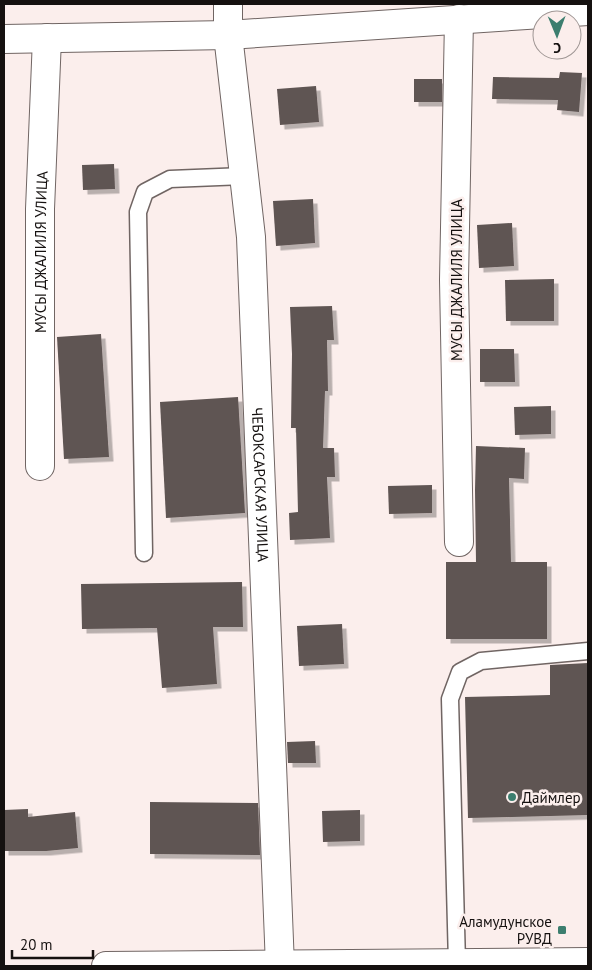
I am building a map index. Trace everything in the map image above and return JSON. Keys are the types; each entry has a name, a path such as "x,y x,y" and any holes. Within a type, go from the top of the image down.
{"street":[{"name":"ЧЕБОКСАРСКАЯ УЛИЦА","path":"228,4 228,35 252,247 280,965"},
{"path":"4,39 228,35 588,11"},
{"name":"МУСЫ ДЖАЛИЛЯ УЛИЦА","path":"459,19 454,280 459,542"},
{"name":"МУСЫ ДЖАЛИЛЯ УЛИЦА","path":"40,466 40,209 47,38"},
{"path":"106,966 588,962"}],"lane":[{"path":"144,553 138,212 145,192 170,179 244,176"},
{"path":"457,963 450,699 460,672 481,661 588,650"}],"building":[{"path":"560,72 582,73 579,112 557,110 558,100 492,99 493,77 559,78"},
{"path":"414,79 442,79 442,102 414,102"},
{"path":"316,86 319,122 280,125 277,89"},
{"path":"114,164 115,189 83,190 82,165"},
{"path":"313,199 315,243 276,246 273,201"},
{"path":"512,223 514,266 479,268 477,225"},
{"path":"554,279 554,321 506,321 505,280"},
{"path":"332,306 334,340 327,340 328,391 325,391 323,448 334,448 335,477 327,477 330,538 290,540 289,513 298,512 296,428 291,428 292,354 290,307"},
{"path":"101,334 109,457 64,459 57,337"},
{"path":"480,349 514,349 515,382 480,382"},
{"path":"238,397 245,513 166,518 160,402"},
{"path":"551,406 551,434 515,435 514,407"},
{"path":"476,446 525,448 524,479 509,478 511,562 547,562 547,639 446,639 446,562 476,562"},
{"path":"432,485 432,513 389,514 388,486"},
{"path":"242,582 243,627 213,627 217,684 162,688 157,628 82,629 81,584"},
{"path":"342,624 344,664 299,666 297,626"},
{"path":"588,663 588,815 468,818 465,697 550,695 550,665"},
{"path":"315,741 316,763 288,763 287,742"},
{"path":"150,802 258,803 260,855 150,854"},
{"path":"28,809 28,817 75,812 78,848 46,851 4,851 4,810"},
{"path":"360,810 360,841 323,842 322,811"}],"place":[{"name":"Даймлер","path":"512,797"},
{"name":"Аламудунское РУВД","path":"562,930"}]}
